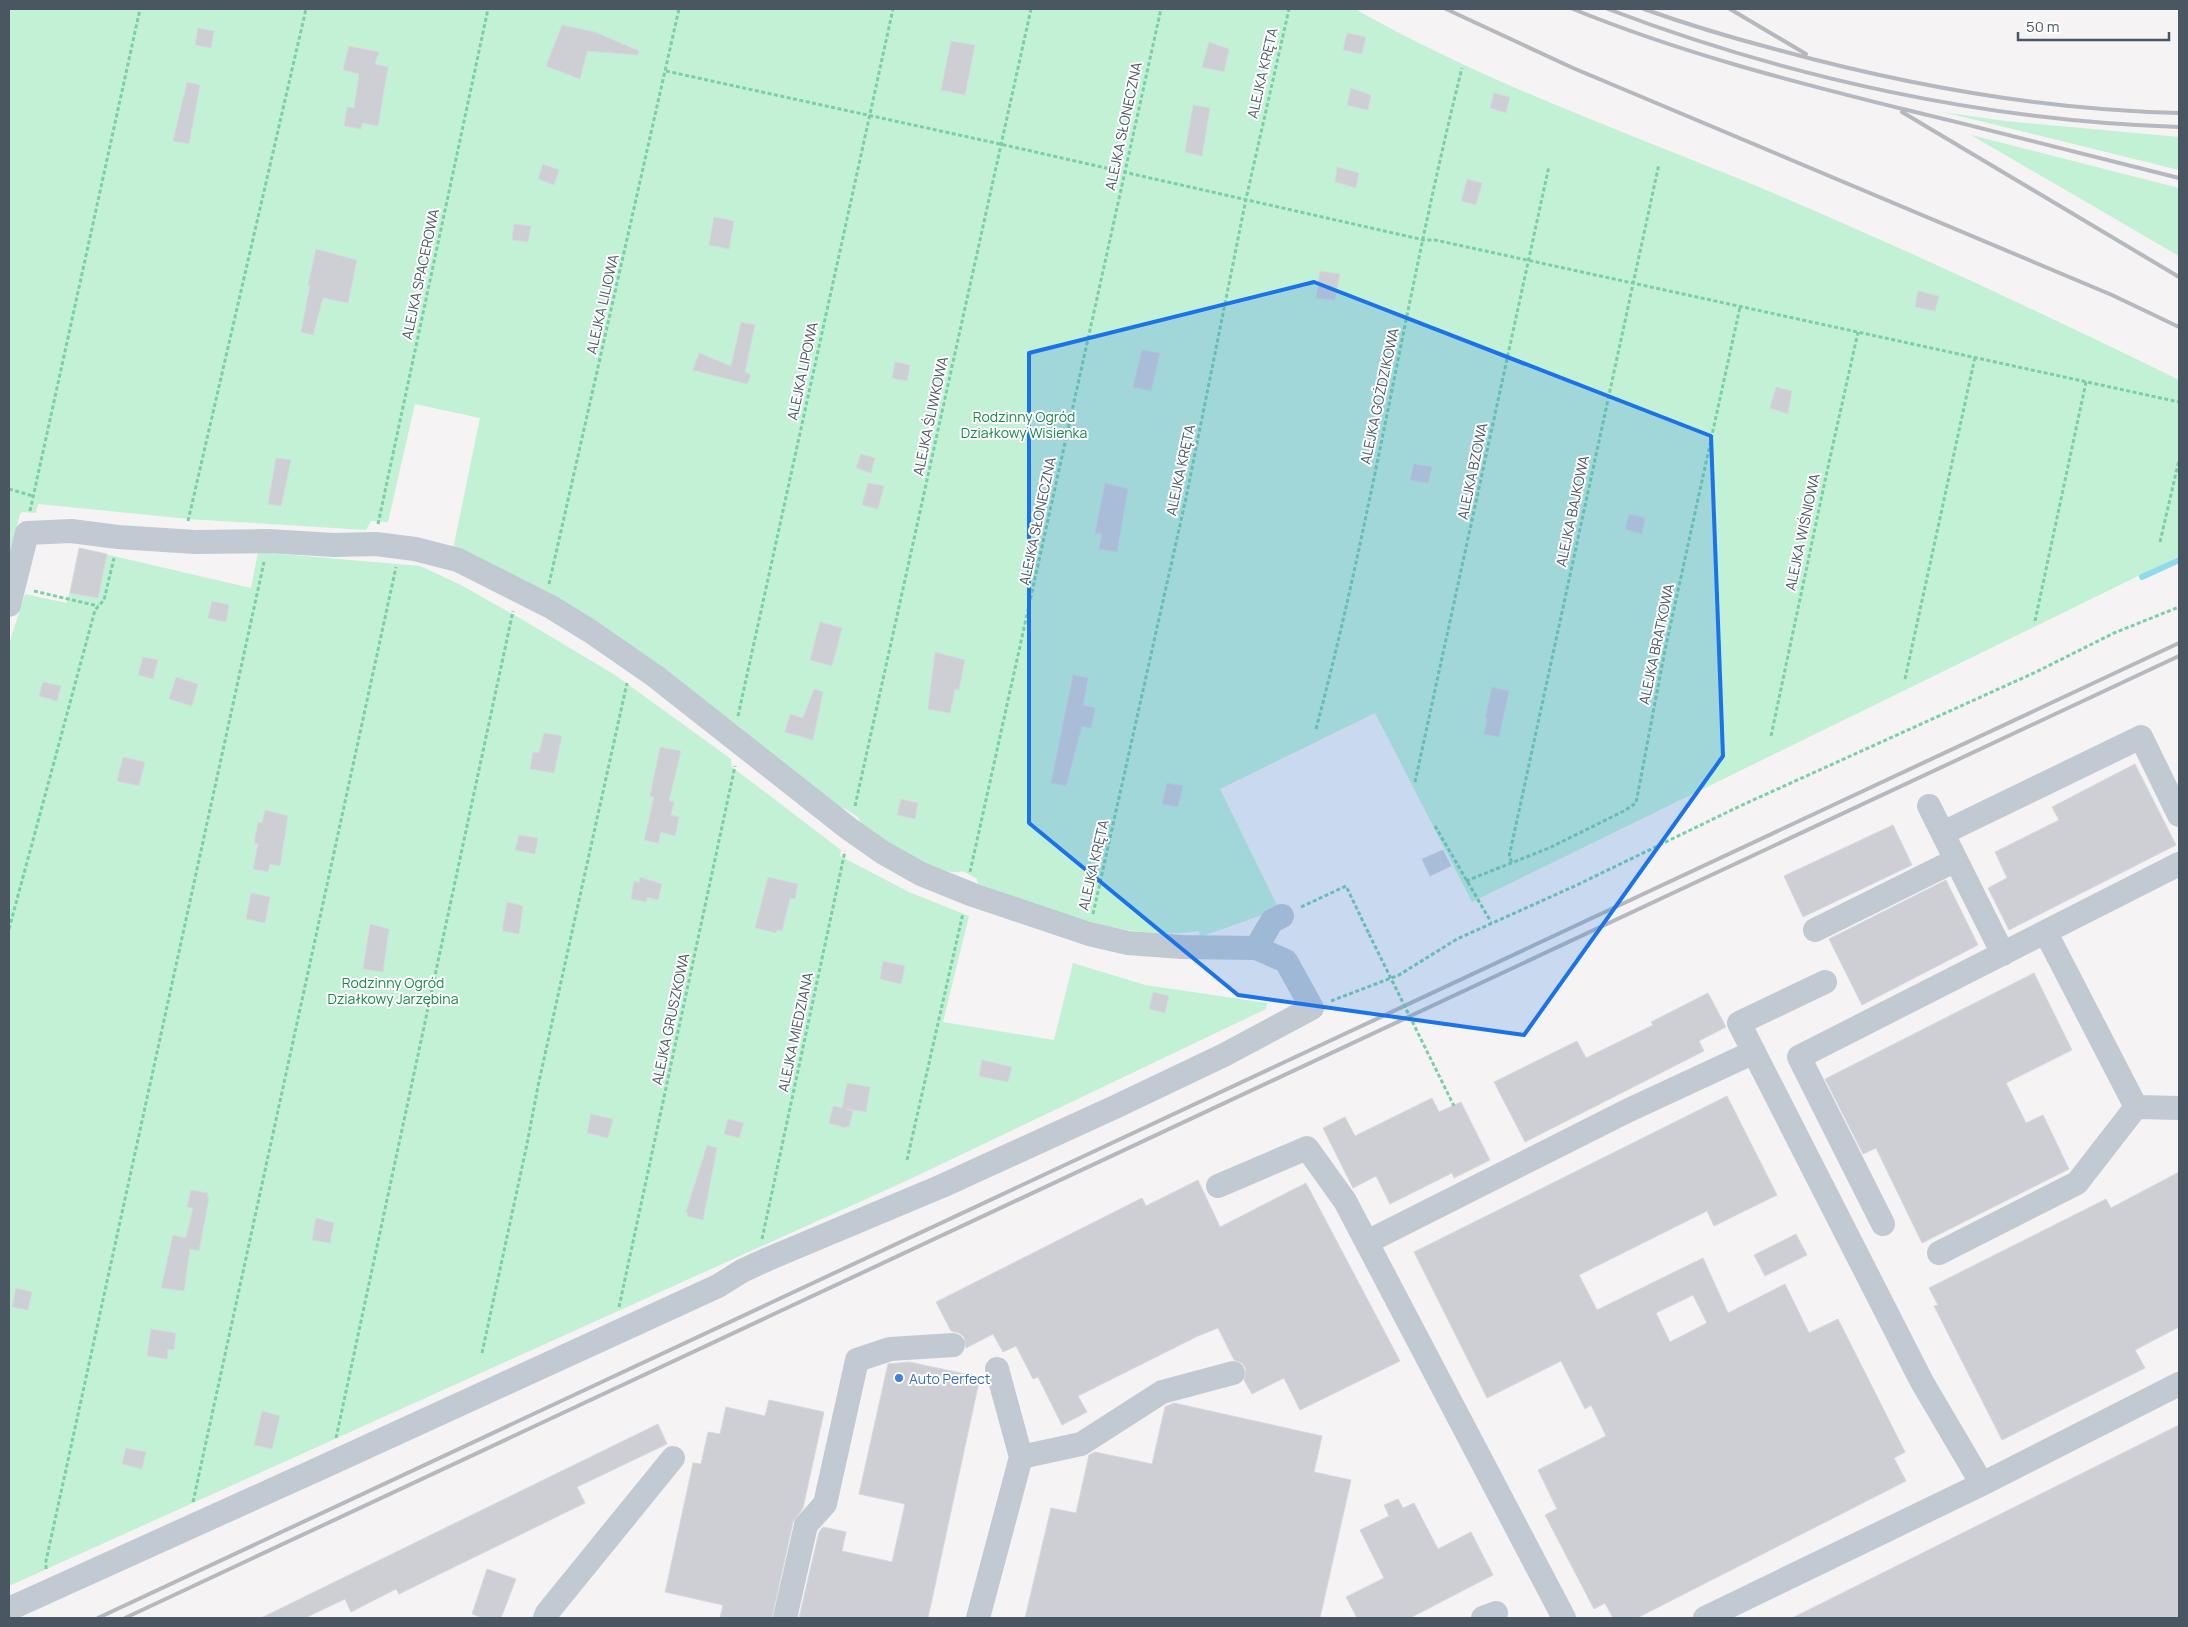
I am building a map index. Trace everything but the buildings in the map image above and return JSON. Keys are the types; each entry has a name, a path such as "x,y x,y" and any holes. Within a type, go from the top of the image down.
{"lane":[{"path":"9,1609 104,1568 356,1450 718,1286 742,1271 768,1259 942,1186 1115,1107 1224,1055 1312,1008 1286,961 1256,948 1182,947 1128,943 1089,934 921,874 882,852 848,828 632,660 590,631 544,604 458,560 400,547 376,544 334,545 184,541 118,537 71,531 27,533 11,595"},
{"path":"1943,833 2141,737 2179,815"},
{"path":"1929,806 2003,954"},
{"path":"1815,930 1956,860"},
{"path":"1883,1224 1799,1057 2179,864"},
{"path":"1256,948 1272,921 1282,916"},
{"path":"2046,933 2136,1107"},
{"path":"1825,982 1739,1023 1922,1382 1982,1484"},
{"path":"1367,1242 1629,1110 1754,1052"},
{"path":"2136,1107 2179,1108"},
{"path":"1939,1253 2077,1183 2136,1107"},
{"path":"1218,1186 1307,1148 1345,1201 1564,1618"},
{"path":"785,1618 806,1525 825,1504 856,1360 890,1349 953,1345"},
{"path":"978,1618 1021,1457 996,1368"},
{"path":"1021,1457 1081,1444 1162,1392 1233,1373"},
{"path":"1705,1618 1982,1484 2179,1384"},
{"path":"545,1618 547,1613 673,1458"}],"path":[{"path":"30,513 140,9"},
{"path":"184,541 306,9"},
{"name":"ALEJKA SPACEROWA","path":"376,544 380,512 488,9"},
{"name":"ALEJKA LILIOWA","path":"544,604 562,532 679,9"},
{"name":"ALEJKA LIPOWA","path":"737,741 894,9"},
{"name":"ALEJKA ŚLIWKOWA","path":"848,828 865,765 1031,9"},
{"name":"ALEJKA SŁONECZNA","path":"908,1160 1160,9"},
{"name":"ALEJKA KRĘTA","path":"1089,934 1186,498 1246,199 1288,9"},
{"name":"ALEJKA GOŻDZIKOWA","path":"1316,729 1368,503 1462,68"},
{"path":"666,71 1424,240 1435,240 2179,402"},
{"name":"ALEJKA BAJKOWA","path":"1512,862 1509,857 1511,847 1659,164"},
{"name":"ALEJKA BZOWA","path":"1415,782 1550,166"},
{"name":"ALEJKA BRATKOWA","path":"1466,881 1549,848 1624,812 1636,803 1665,650 1740,307"},
{"name":"ALEJKA WIŚNIOWA","path":"1771,736 1821,495 1858,332"},
{"path":"1905,678 1975,357"},
{"path":"2035,621 2086,382"},
{"path":"2160,542 2179,460"},
{"path":"9,489 34,496"},
{"path":"9,929 95,610 104,600 118,537"},
{"path":"194,1495 400,547"},
{"path":"46,1561 266,554"},
{"path":"337,1429 518,591"},
{"path":"11,595 99,606"},
{"path":"1312,1008 1399,975 1457,939 1491,922 1586,881 1740,806 2028,676 2114,634 2179,607"},
{"path":"482,1353 538,1086 632,660"},
{"name":"ALEJKA GRUSZKOWA","path":"622,1298 737,741"},
{"path":"1435,826 1491,922"},
{"name":"ALEJKA MIEDZIANA","path":"761,1240 844,859 848,828"},
{"path":"1282,916 1346,886 1454,1106"}],"highlighted area":[{"path":"1314,282 1711,436 1723,756 1524,1035 1238,995 1029,823 1029,353"}],"green space":[{"name":"Rodzinny Ogród Działkowy Wisienka","path":"9,9 1355,9 1405,36 1508,85 1823,214 1977,283 2179,380 2179,556 1472,902 1375,713 1220,789 1279,909 1200,937 1199,931 1171,933 1142,932 1114,928 1059,913 978,885 977,879 963,871 940,870 911,857 862,826 858,817 844,808 842,810 743,734 742,729 736,724 453,549 480,418 415,404 388,522 371,521 366,530 189,519 38,504 36,513 22,512 20,514 9,560"},
{"path":"1943,112 2005,121 2179,137 2179,170"},
{"path":"1971,135 2179,188 2179,256"},
{"name":"Rodzinny Ogród Działkowy Jarzębina","path":"79,548 251,588 258,552 420,566 461,585 615,675 731,759 732,767 841,850 840,856 909,892 969,916 943,1022 1054,1040 1073,963 1145,985 1267,1003 1266,1009 906,1181 9,1586 9,644 25,594 67,603"}],"waterway":[{"path":"2142,577 2179,560"}],"railway":[{"path":"1446,9 1573,68 2112,295 2179,327"},
{"path":"1573,9 1696,53 1780,77 2179,178"},
{"path":"1608,9 1746,56 1889,92 2034,116 2106,123 2179,127"},
{"path":"1644,9 1755,44 1922,84 2025,101 2076,107 2179,113"},
{"path":"1730,9 1806,54"},
{"path":"1902,112 2179,277"},
{"path":"98,1618 2179,643"},
{"path":"125,1618 2179,656"}],"place":[{"name":"Auto Perfect","path":"899,1378"}]}
